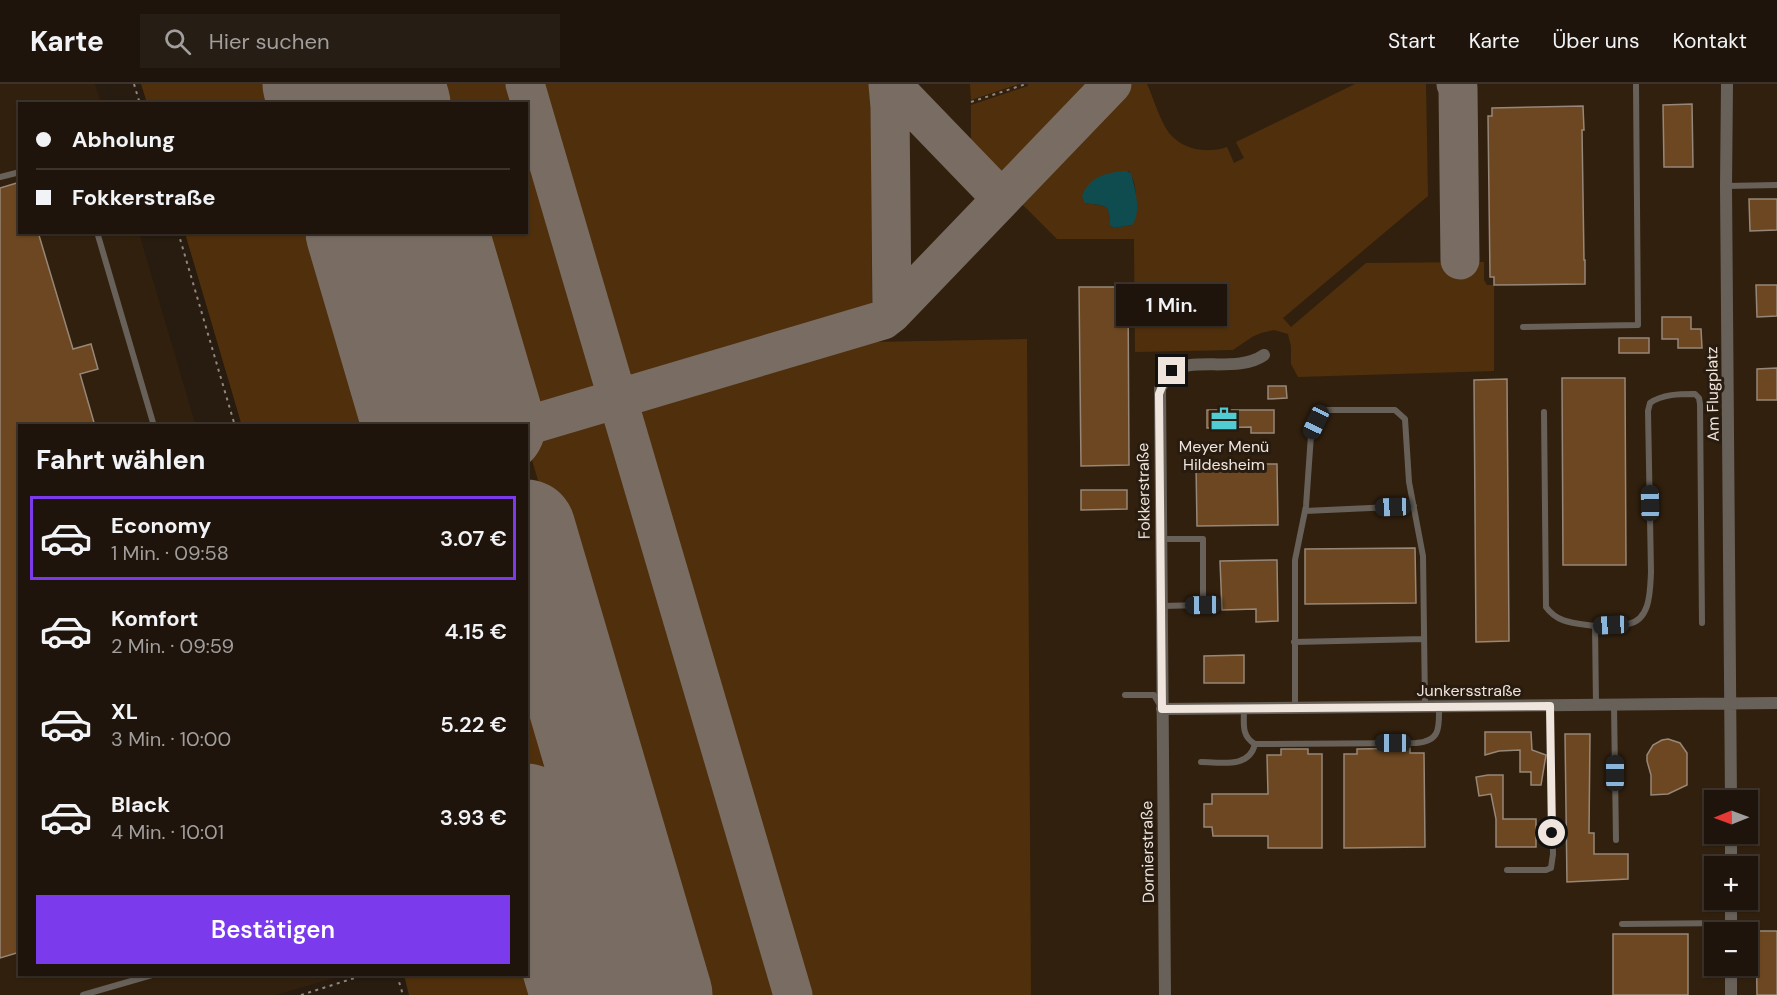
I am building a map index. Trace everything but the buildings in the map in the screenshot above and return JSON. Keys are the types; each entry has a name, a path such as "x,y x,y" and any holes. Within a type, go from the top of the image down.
{"street":[{"name":"Am Flugplatz","path":"1727,84 1731,790"},
{"name":"Fokkerstraße","path":"1162,709 1159,394 1165,379 1172,371 1182,367 1244,364 1264,355"},
{"name":"Junkersstraße","path":"1162,709 1777,703"},
{"name":"Dornierstraße","path":"1162,709 1165,995"},
{"path":"1731,976 1731,995"}],"lane":[{"path":"1523,327 1638,325 1636,84"},
{"path":"0,177 18,172"},
{"path":"1726,186 1777,185"},
{"path":"98,234 153,424"},
{"path":"1544,412 1546,607 1559,620 1595,626 1628,624 1637,621 1645,611 1649,595 1651,572 1648,411 1650,403 1680,394 1695,394 1699,398 1702,623"},
{"path":"1295,708 1295,560 1305,511 1311,435 1322,410 1395,410 1405,419 1409,482 1423,556 1425,707"},
{"path":"1305,511 1414,506"},
{"path":"1161,539 1203,539 1203,605 1161,606"},
{"path":"1595,626 1596,705"},
{"path":"1294,642 1424,639"},
{"path":"1125,695 1154,695 1162,709"},
{"path":"1614,705 1616,840"},
{"path":"1507,870 1551,868 1550,706"},
{"path":"1244,709 1245,735 1254,744 1424,742 1437,732 1439,707"},
{"path":"1201,762 1240,762 1251,755 1254,744"},
{"path":"1622,924 1704,927"},
{"path":"83,995 149,976"}],"path":[{"path":"134,84 139,102"},
{"path":"971,102 1026,84"},
{"path":"179,234 234,424"},
{"path":"301,995 361,976"},
{"path":"397,976 403,995"}],"shaded area":[{"path":"0,84 95,84 101,102 18,102 18,234 139,234 195,424 18,424 18,976 341,976 276,995 0,995"},
{"path":"141,84 1777,84 1777,995 409,995 404,976 528,976 528,424 241,424 185,234 528,234 528,102 147,102"},
{"path":"141,84 368,84 374,102 147,102"},
{"path":"422,84 513,84 519,102 428,102"},
{"path":"536,84 871,84 872,306 631,378 621,372"},
{"path":"970,84 1019,84 971,100"},
{"path":"1028,84 1099,84 1007,179 999,180 971,152 971,105 1028,86"},
{"path":"1126,84 1147,84 1162,122 1175,139 1196,149 1211,150 1227,147 1234,163 1244,158 1236,142 1355,84 1426,84 1428,196 1283,318 1291,327 1366,263 1484,262 1484,280 1487,285 1494,285 1494,371 1298,377 1291,364 1288,334 1274,330 1252,337 1233,350 1135,352 1134,239 1057,239 1015,197","holes":["1129,171 1136,198 1132,225 1114,228 1110,225 1107,208 1085,203"]},
{"path":"528,133 602,386 518,411 466,234 528,234"},
{"path":"185,234 412,234 468,424 241,424"},
{"path":"1027,339 1031,995 804,995 635,421 641,410 872,342"},
{"path":"611,419 781,995 690,995 528,443"},
{"path":"528,625 636,995 409,995 404,976 528,976"}],"water":[{"path":"1125,171 1131,173 1137,200 1137,214 1132,225 1114,228 1110,225 1107,208 1085,203 1082,196 1089,184 1099,177"}],"taxiway":[{"path":"525,84 793,995"},
{"path":"888,84 892,313"},
{"path":"891,84 1001,198"},
{"path":"528,425 883,320 1112,84"},
{"path":"1456,84 1458,88 1460,260"}],"runway":[{"path":"312,84 316,102"},
{"path":"395,84 400,102"},
{"path":"356,234 411,424"},
{"path":"440,234 495,424"},
{"path":"528,536 663,995"},
{"path":"528,820 580,995"}],"place":[{"name":"Meyer Menü Hildesheim","path":"1224,419"}],"route":[{"path":"1172,371 1165,379 1159,394 1162,709 1550,706 1552,833"}]}
